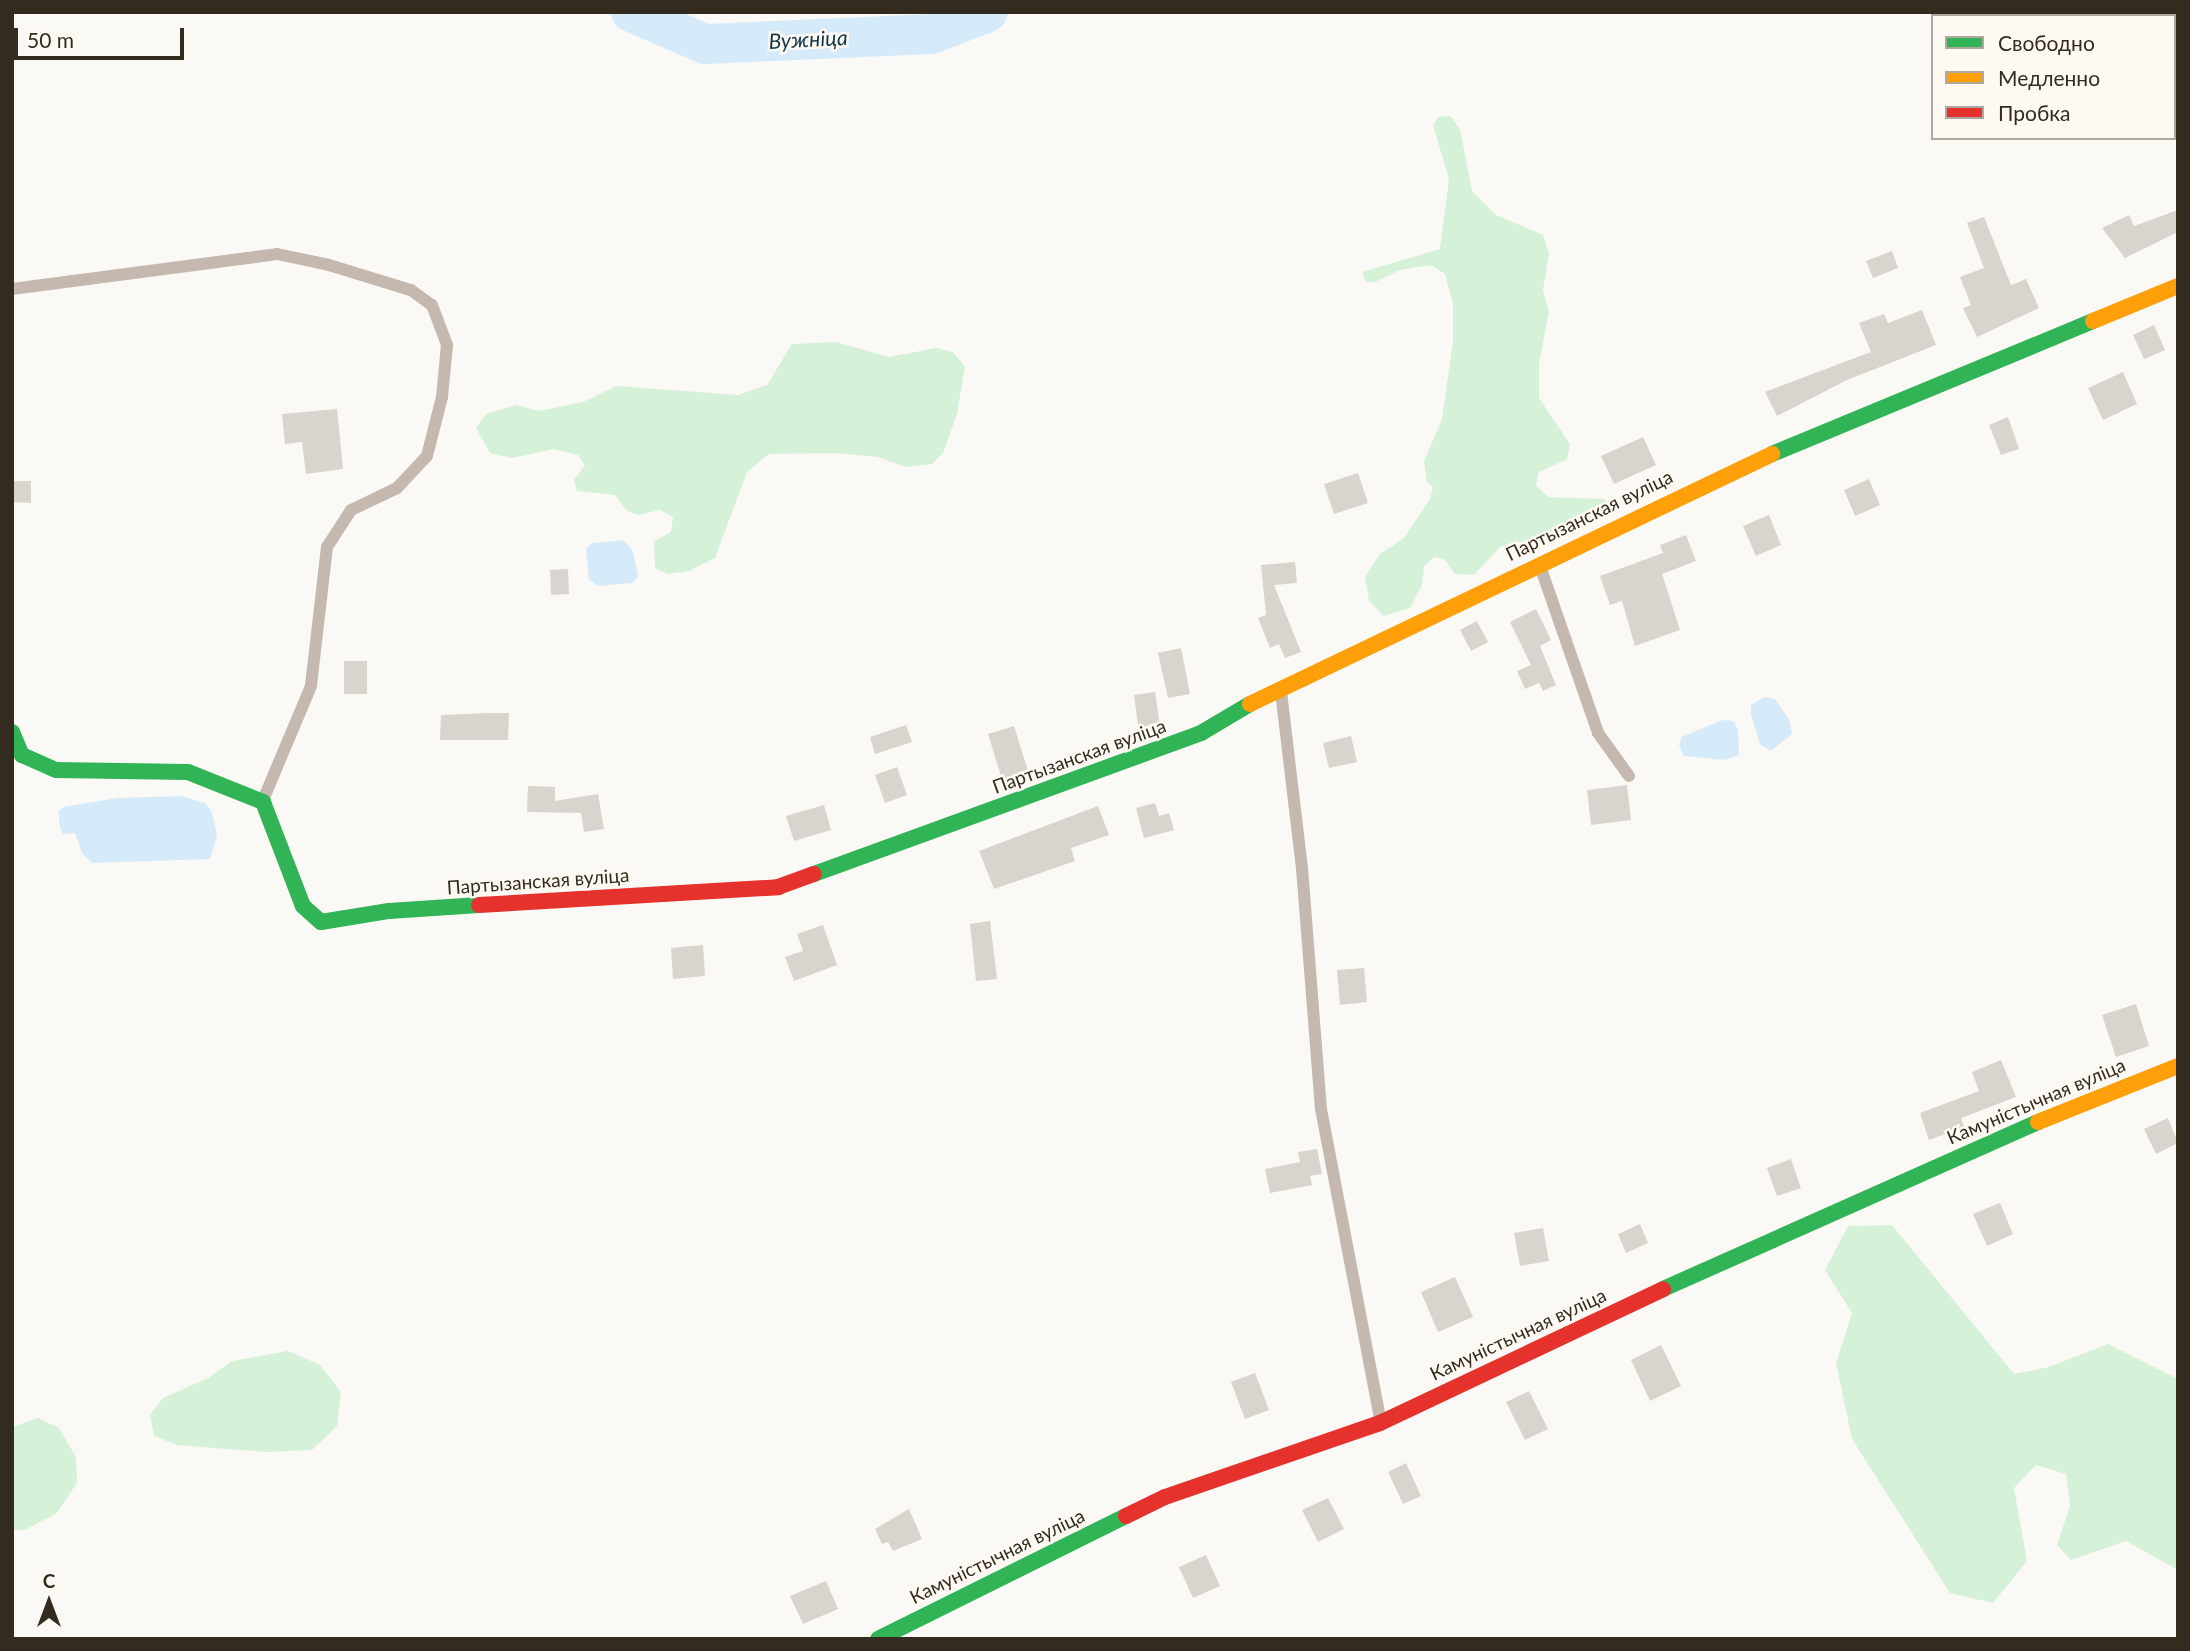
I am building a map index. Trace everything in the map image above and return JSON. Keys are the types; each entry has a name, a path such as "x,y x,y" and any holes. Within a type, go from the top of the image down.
{"street":[{"name":"Партызанская вуліца","path":"262,802 303,906 321,922 389,911 778,887 1201,733 1280,686 1714,478 2178,286"},
{"path":"12,732 22,755 56,769 188,772 262,802"},
{"name":"Камуністычная вуліца","path":"878,1639 1165,1497 1380,1423 1725,1259 2087,1101 2178,1066"}],"lane":[{"path":"12,289 277,254 329,265 411,290 432,305 447,345 442,397 427,456 397,488 351,510 327,547 311,686 262,802"},
{"path":"1538,563 1598,733 1629,776"},
{"path":"1280,686 1302,869 1321,1110 1380,1423"}],"green space":[{"path":"1450,116 1460,129 1472,191 1496,215 1543,235 1549,254 1543,290 1549,312 1539,364 1539,398 1570,444 1567,459 1539,472 1536,485 1548,497 1604,499 1611,508 1551,536 1501,546 1474,575 1455,574 1445,560 1434,557 1424,566 1422,585 1410,608 1384,616 1369,601 1365,577 1380,554 1404,538 1430,499 1433,487 1427,482 1424,461 1442,419 1453,342 1453,304 1445,274 1431,265 1400,270 1375,282 1366,282 1362,272 1440,249 1449,179 1433,125 1438,117"},
{"path":"836,342 889,357 936,348 953,352 965,367 957,414 943,453 932,464 905,467 878,457 834,453 769,454 747,472 715,558 689,571 668,574 655,568 654,541 671,532 673,517 660,510 638,515 627,511 615,495 577,491 574,480 585,465 578,455 554,449 512,458 490,453 476,428 486,414 516,405 539,411 583,402 616,386 738,395 767,385 792,344"},
{"path":"1892,1225 2014,1374 2049,1367 2108,1344 2178,1379 2178,1570 2126,1541 2071,1560 2057,1545 2070,1506 2066,1474 2036,1465 2014,1488 2027,1561 1993,1603 1950,1593 1852,1439 1836,1363 1852,1313 1825,1270 1848,1226"},
{"path":"288,1351 320,1365 341,1392 337,1426 312,1450 265,1452 177,1445 154,1436 150,1415 163,1398 210,1377 232,1361"},
{"path":"38,1418 59,1428 76,1457 77,1483 57,1513 25,1530 12,1530 12,1427"}],"water":[{"path":"623,540 633,551 638,576 633,583 598,586 589,580 586,549 592,543"},
{"path":"1765,697 1775,699 1789,719 1792,734 1771,751 1760,744 1751,715 1751,705"},
{"path":"1722,720 1733,721 1738,729 1739,755 1724,760 1684,756 1679,745 1682,737"},
{"path":"182,796 205,803 212,812 217,836 210,859 92,863 82,853 75,833 63,834 60,827 58,812 63,807 118,798"}],"building":[{"path":"2178,210 2178,232 2125,258 2102,228 2129,215 2134,226"},
{"path":"1984,217 2011,285 2026,279 2039,308 1977,337 1963,308 1971,305 1960,277 1984,268 1967,223"},
{"path":"1892,251 1898,268 1873,278 1866,261"},
{"path":"1922,310 1936,345 1847,380 1777,416 1765,392 1871,352 1859,323 1884,314 1888,323"},
{"path":"2154,325 2165,350 2144,359 2133,335"},
{"path":"2123,372 2137,404 2103,420 2088,388"},
{"path":"337,409 343,469 306,474 302,442 285,444 282,414"},
{"path":"2008,417 2019,449 2001,455 1989,425"},
{"path":"1643,437 1656,465 1614,484 1601,456"},
{"path":"1358,473 1368,503 1334,514 1324,484"},
{"path":"1869,479 1880,505 1855,516 1844,490"},
{"path":"12,481 31,481 31,503 12,502"},
{"path":"1769,515 1781,545 1756,556 1743,526"},
{"path":"1686,535 1696,561 1662,574 1680,630 1635,646 1622,601 1610,605 1600,576 1663,553 1660,545"},
{"path":"1295,562 1297,583 1274,585 1301,652 1285,658 1279,644 1270,648 1258,618 1266,615 1261,565"},
{"path":"568,569 569,594 551,595 550,570"},
{"path":"1536,609 1551,640 1540,646 1556,685 1543,691 1539,683 1525,689 1517,671 1531,665 1510,622"},
{"path":"1477,621 1488,642 1471,651 1460,630"},
{"path":"1181,648 1190,694 1168,698 1158,653"},
{"path":"344,661 367,661 367,694 344,694"},
{"path":"1155,692 1160,726 1139,733 1134,695"},
{"path":"509,713 508,740 440,740 441,715"},
{"path":"906,725 912,742 875,754 870,737"},
{"path":"1014,726 1028,771 1002,779 988,734"},
{"path":"1351,736 1357,762 1329,768 1323,743"},
{"path":"897,767 907,795 885,803 875,775"},
{"path":"1627,785 1631,820 1591,825 1587,790"},
{"path":"528,786 555,787 555,801 598,794 604,829 584,832 581,813 527,812"},
{"path":"1155,803 1159,816 1169,813 1174,830 1144,838 1136,808"},
{"path":"824,805 831,830 794,841 786,816"},
{"path":"1098,806 1109,835 1071,848 1075,861 994,889 979,851"},
{"path":"990,921 997,979 976,981 970,924"},
{"path":"823,925 837,965 794,981 785,957 803,951 797,934"},
{"path":"703,945 705,976 673,979 671,948"},
{"path":"1364,968 1367,1002 1340,1005 1337,970"},
{"path":"2136,1004 2149,1046 2116,1057 2102,1015"},
{"path":"2001,1060 2016,1097 1961,1118 1964,1127 1929,1140 1920,1113 1979,1091 1972,1072"},
{"path":"2168,1118 2178,1143 2156,1154 2144,1129"},
{"path":"1317,1149 1322,1174 1310,1176 1312,1185 1270,1193 1265,1169 1300,1162 1298,1152"},
{"path":"1791,1159 1801,1188 1777,1196 1767,1168"},
{"path":"2000,1203 2013,1234 1987,1246 1973,1214"},
{"path":"1640,1224 1648,1243 1626,1253 1618,1234"},
{"path":"1543,1228 1549,1261 1520,1266 1514,1233"},
{"path":"1455,1277 1473,1317 1438,1332 1421,1292"},
{"path":"1661,1345 1681,1386 1650,1401 1631,1360"},
{"path":"1255,1373 1269,1410 1245,1419 1231,1382"},
{"path":"1529,1391 1548,1429 1525,1440 1506,1402"},
{"path":"1406,1463 1421,1496 1403,1504 1388,1472"},
{"path":"1328,1498 1344,1529 1318,1542 1302,1510"},
{"path":"909,1509 922,1539 893,1551 888,1542 882,1544 875,1529"},
{"path":"1206,1555 1220,1586 1193,1598 1179,1567"},
{"path":"826,1581 838,1609 803,1624 790,1596"}],"waterway":[{"name":"Вужніца","path":"631,12 705,44 932,34 988,12"}],"traffic: fast":[{"path":"1772,454 2093,321"},
{"path":"814,874 1201,733 1250,704"},
{"path":"12,732 22,755 56,770 188,772 263,802 303,906 321,922 389,911 479,905"},
{"path":"1663,1289 2038,1122"},
{"path":"878,1639 1126,1516"}],"traffic: slow":[{"path":"2093,321 2178,286"},
{"path":"1250,704 1772,454"},
{"path":"2038,1122 2178,1066"}],"traffic: jam":[{"path":"479,905 778,887 814,874"},
{"path":"1126,1516 1165,1497 1380,1423 1663,1289"}]}
